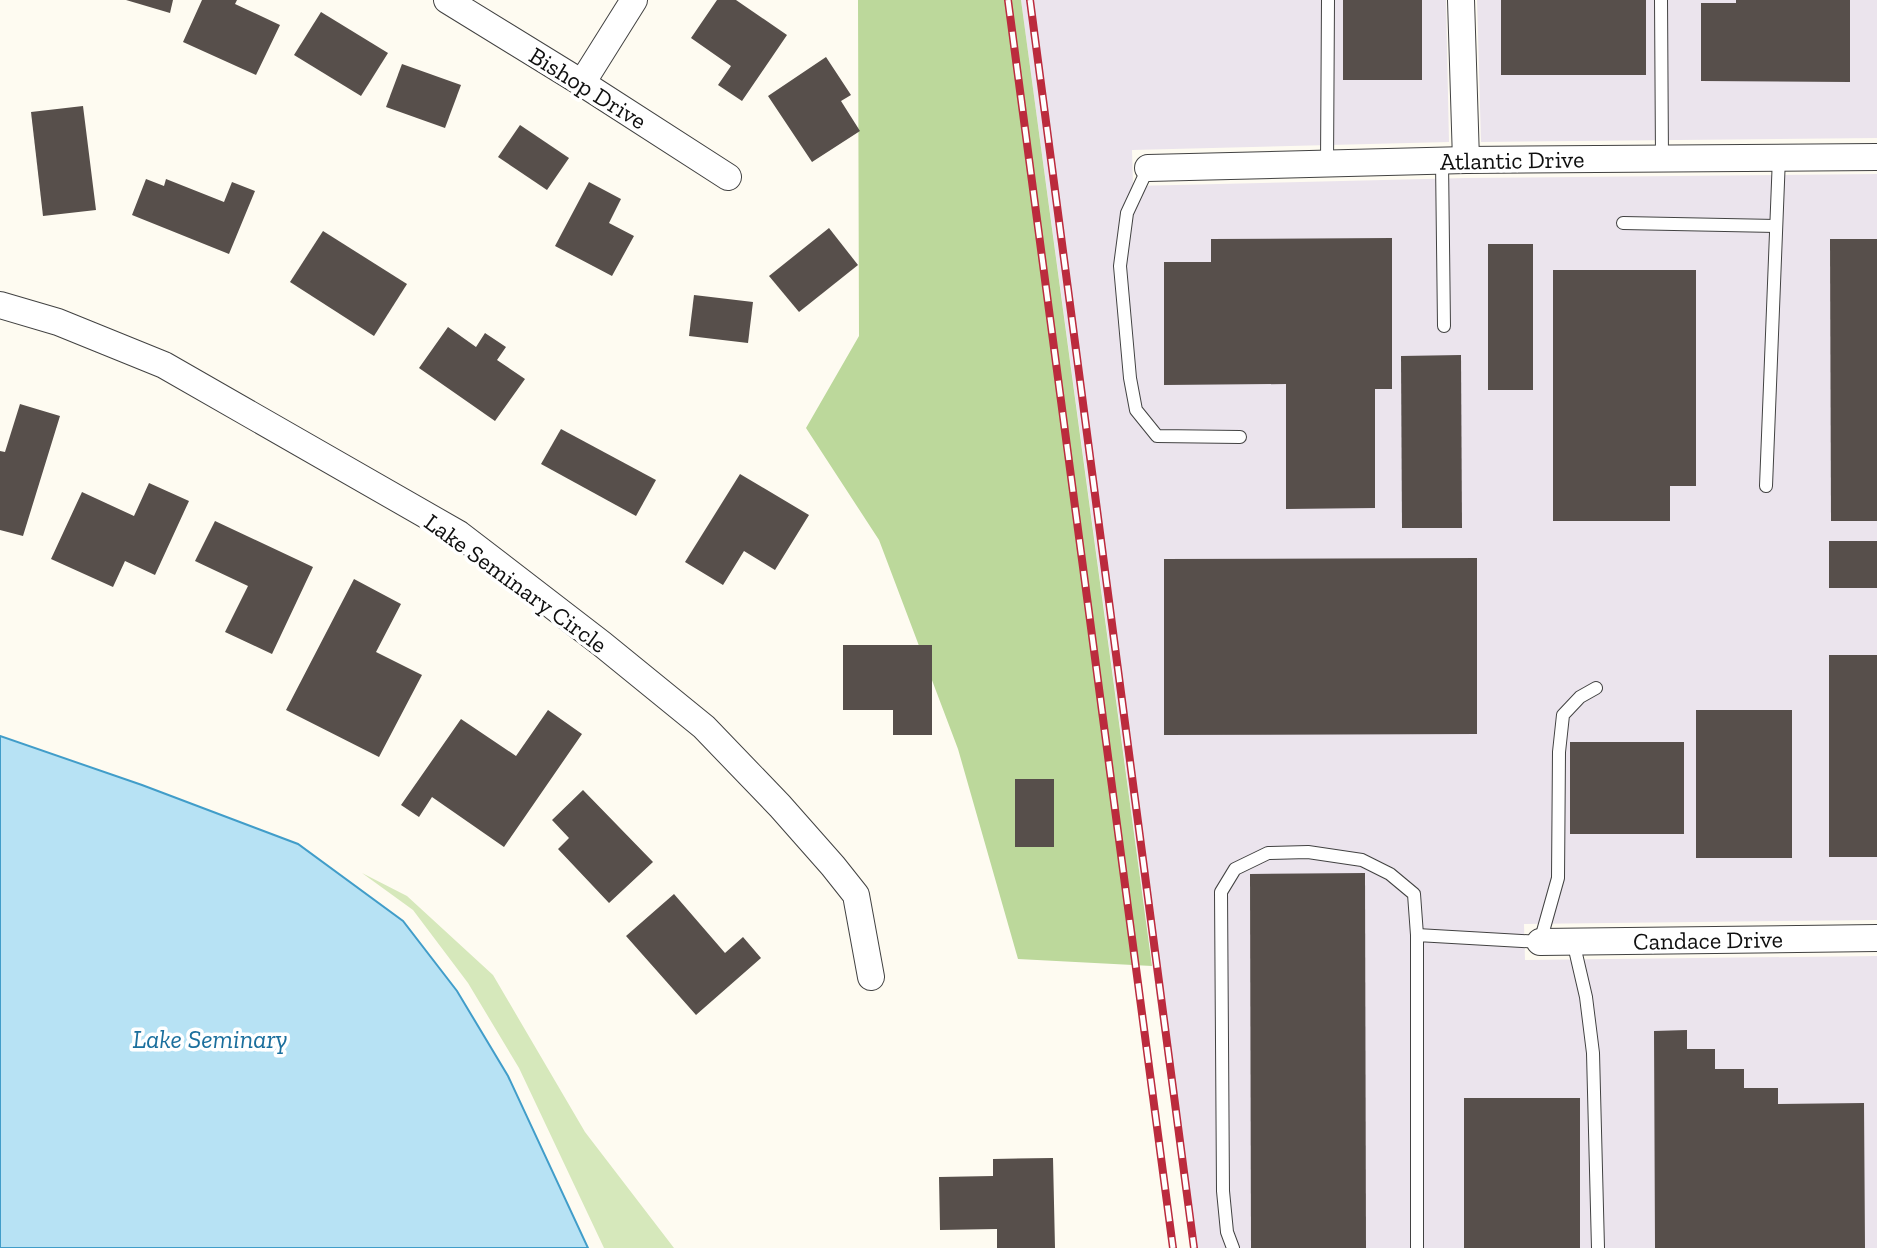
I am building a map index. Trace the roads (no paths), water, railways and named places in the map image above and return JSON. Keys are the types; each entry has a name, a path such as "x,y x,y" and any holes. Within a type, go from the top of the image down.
{"street":[{"name":"Bishop Drive","path":"447,0 728,177"},
{"path":"582,83 634,0"},
{"path":"1454,160 1461,0"},
{"name":"Atlantic Drive","path":"1148,168 1454,160 1877,156"},
{"name":"Lake Seminary Circle","path":"0,305 58,323 164,365 470,542 704,727 780,806 856,895 872,977"},
{"name":"Candace Drive","path":"1540,942 1877,938"}],"lane":[{"path":"1327,164 1328,0"},
{"path":"1661,0 1662,159"},
{"path":"1766,486 1779,158"},
{"path":"1444,326 1454,160"},
{"path":"1148,168 1127,213 1120,266 1130,378 1136,410 1157,436 1240,437"},
{"path":"1623,223 1776,226"},
{"path":"1417,935 1540,942 1558,878 1559,752 1563,715 1580,697 1596,688"},
{"path":"1233,1248 1227,1232 1223,1191 1221,892 1236,869 1268,853 1308,852 1362,860 1390,874 1414,894 1417,935 1417,1248"},
{"path":"1573,941 1586,997 1593,1053 1598,1248"}],"water":[{"name":"Lake Seminary","path":"0,736 142,785 298,844 403,921 457,991 508,1076 588,1248 0,1248"}],"railway":[{"path":"1008,0 1173,1248"},
{"path":"1030,0 1194,1248"}]}
